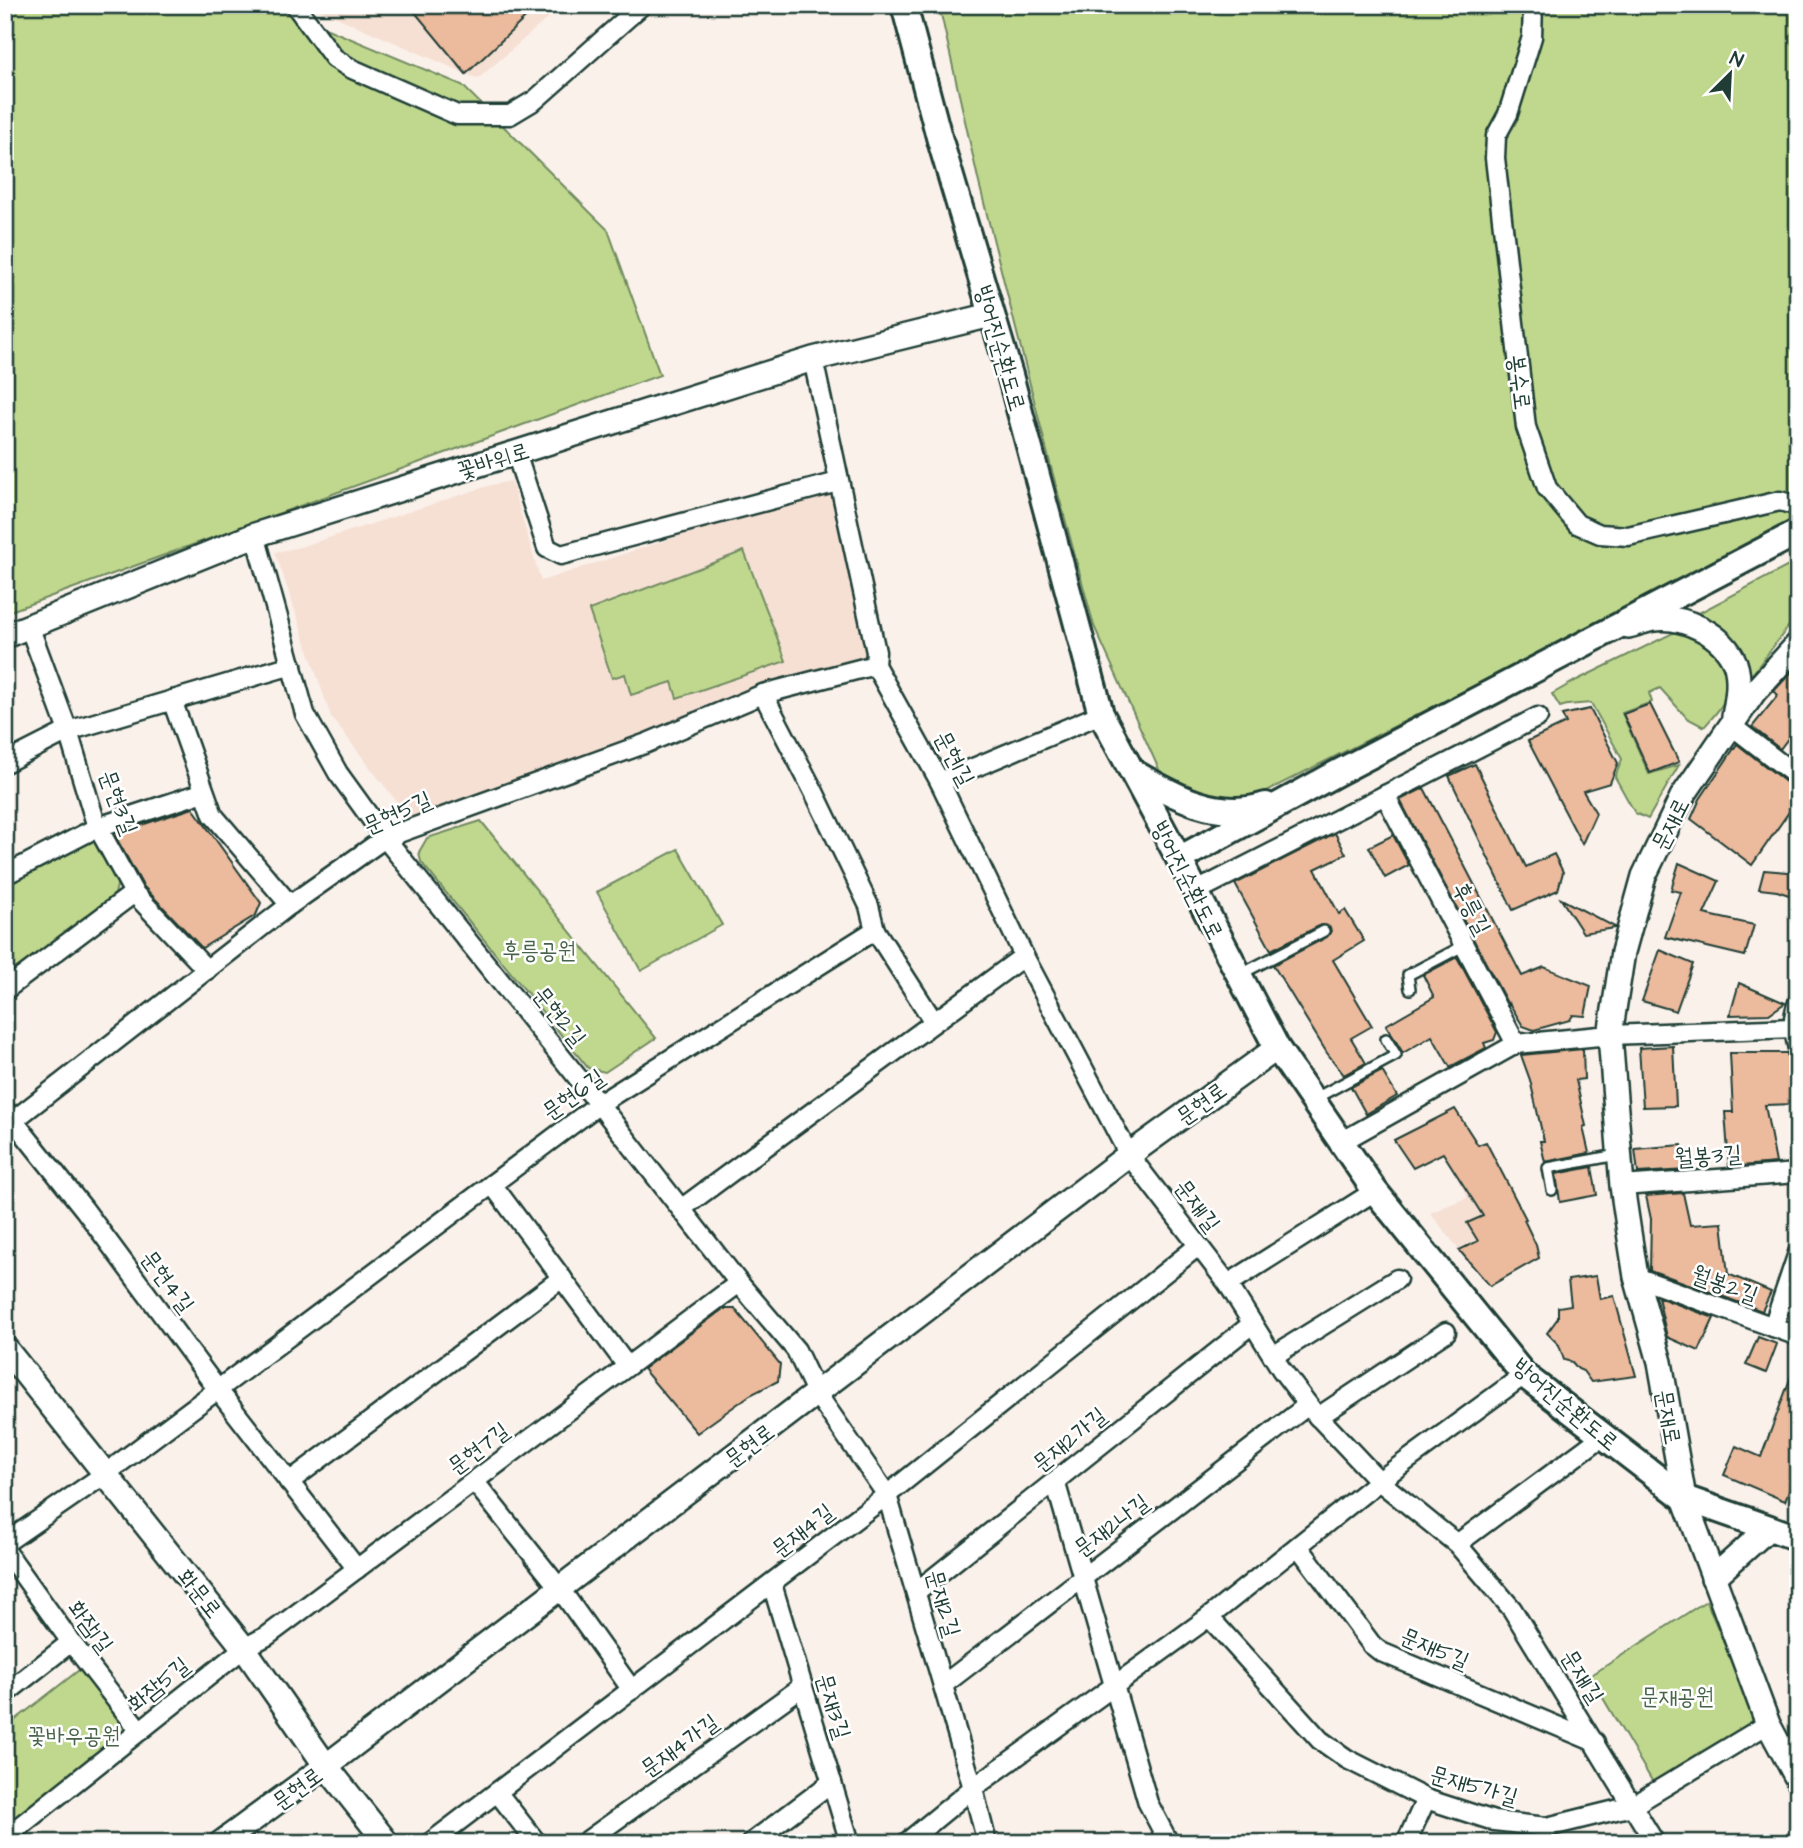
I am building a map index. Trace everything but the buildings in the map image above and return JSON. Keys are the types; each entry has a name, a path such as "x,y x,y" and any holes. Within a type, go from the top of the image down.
{"main road":[{"name":"방어진순환도로","path":"904,5 939,137 1010,375 1101,714 1276,1048 1375,1192 1524,1375 1684,1498 1798,1538"},
{"path":"1179,859 1798,532"},
{"path":"1132,772 1164,790 1210,809 1251,809 1303,792"}],"street":[{"path":"295,5 334,58 350,68 457,115 477,116 510,115 535,100 642,5"},
{"name":"봉수로","path":"1533,5 1532,37 1508,114 1496,136 1495,158 1526,427 1548,488 1577,524 1600,534 1628,536 1780,501 1798,506"},
{"name":"꽃바위로","path":"5,636 255,535 813,359 991,314"},
{"name":"문현1길","path":"813,359 876,652 875,665 940,782 1024,956 1129,1154"},
{"path":"516,453 547,548 561,555 838,482"},
{"name":"문현2길","path":"255,535 305,714 338,773 385,838 739,1283 796,1350 817,1394"},
{"path":"1606,632 1655,619 1683,620 1719,640 1735,663 1739,687 1732,726 1798,777"},
{"name":"문현3길","path":"29,626 68,731 98,827 134,893 207,970"},
{"name":"문재로","path":"1798,644 1754,692 1682,797 1644,876 1623,952 1611,1035 1622,1186 1636,1277 1660,1362 1684,1498 1768,1724 1798,1780"},
{"path":"5,763 68,731 292,665"},
{"name":"문현5길","path":"8,1119 290,905 385,838 646,743 763,694 875,665"},
{"path":"763,694 869,906 875,930 934,1023"},
{"path":"172,700 213,815 290,905"},
{"path":"940,782 1101,714"},
{"path":"1195,892 1538,717"},
{"path":"5,875 98,827 204,792"},
{"name":"후릉길","path":"1385,794 1516,1044"},
{"path":"5,990 134,893"},
{"name":"문현6길","path":"5,1544 105,1474 599,1104 875,930"},
{"path":"681,1209 1024,956"},
{"path":"1798,1003 1793,1015 1798,1049"},
{"path":"1341,1142 1516,1044 1611,1035 1793,1028"},
{"name":"문현로","path":"221,1843 817,1394 1129,1154 1276,1048"},
{"name":"문현4길","path":"8,1119 84,1209 218,1390 357,1569"},
{"name":"문재1길","path":"1129,1154 1228,1284 1273,1356 1313,1411 1379,1481 1457,1544 1512,1609 1655,1843"},
{"name":"월봉3길","path":"1622,1186 1798,1173"},
{"path":"492,1184 627,1366"},
{"path":"1228,1284 1375,1192"},
{"name":"문재4길","path":"430,1843 887,1495 1198,1246"},
{"path":"1773,1327 1798,1253"},
{"name":"월봉2길","path":"1636,1277 1798,1336"},
{"path":"289,1482 562,1278"},
{"path":"1273,1356 1397,1279"},
{"name":"문현7길","path":"244,1648 267,1636 739,1283"},
{"name":"문재2가길","path":"916,1592 1252,1324"},
{"path":"1313,1411 1446,1332"},
{"name":"화문로","path":"5,1348 244,1648 326,1766 387,1843"},
{"path":"906,1843 973,1788 1209,1617 1379,1481 1524,1375"},
{"name":"문재2길","path":"817,1394 887,1495 987,1843"},
{"name":"문재2나길","path":"943,1685 1083,1577 1313,1411"},
{"path":"1457,1544 1603,1436"},
{"path":"1055,1481 1148,1803 1169,1843"},
{"path":"474,1482 560,1589 632,1690"},
{"path":"1713,1577 1769,1528"},
{"name":"문재5길","path":"1297,1546 1372,1645 1381,1652 1595,1742"},
{"name":"화잠1길","path":"5,1549 71,1642 140,1731"},
{"name":"문재3길","path":"772,1584 850,1843"},
{"name":"문재5가길","path":"1209,1617 1320,1740 1347,1759 1426,1799 1494,1821 1547,1827 1632,1806 1768,1724"},
{"path":"5,1694 71,1642"},
{"name":"화잠5길","path":"5,1838 244,1648"},
{"name":"문재4가길","path":"584,1843 803,1686"},
{"path":"751,1843 832,1782"},
{"path":"497,1792 537,1843"},
{"path":"1406,1843 1426,1799"}],"lane":[{"path":"1238,976 1324,931"},
{"path":"1410,989 1408,975 1465,945"},
{"path":"1312,1100 1396,1055 1386,1039"},
{"path":"1552,1190 1548,1168 1619,1155"}],"shaded area":[{"path":"309,5 563,5 478,79"},
{"path":"511,481 541,581 834,485 879,656 414,824 331,717 275,552 300,547 491,485"},
{"path":"1486,1142 1526,1219 1458,1248 1430,1213 1468,1197 1447,1160"}],"green space":[{"path":"5,5 270,5 462,85 608,230 660,375 5,613"},
{"path":"939,5 1798,5 1798,522 1243,803 1199,802 1161,774 1094,626 979,183"},
{"path":"744,551 786,661 677,698 672,682 631,695 625,674 612,678 589,610"},
{"path":"1798,561 1798,614 1750,677 1746,677 1691,617"},
{"path":"1681,629 1704,641 1722,656 1728,665 1729,687 1720,708 1704,727 1687,718 1660,688 1649,693 1652,702 1622,713 1649,774 1679,765 1648,819 1635,813 1615,777 1622,759 1591,703 1560,707 1552,694"},
{"name":"후릉공원","path":"481,821 656,1038 605,1072 588,1068 421,862 419,852 427,838"},
{"path":"81,838 94,840 118,881 115,894 5,980 5,881"},
{"path":"678,849 722,925 641,971 597,892"},
{"name":"문재공원","path":"1706,1601 1763,1731 1661,1796 1590,1676"},
{"name":"꽃바우공원","path":"79,1670 93,1672 143,1731 141,1743 15,1843 5,1843 5,1728"}]}
